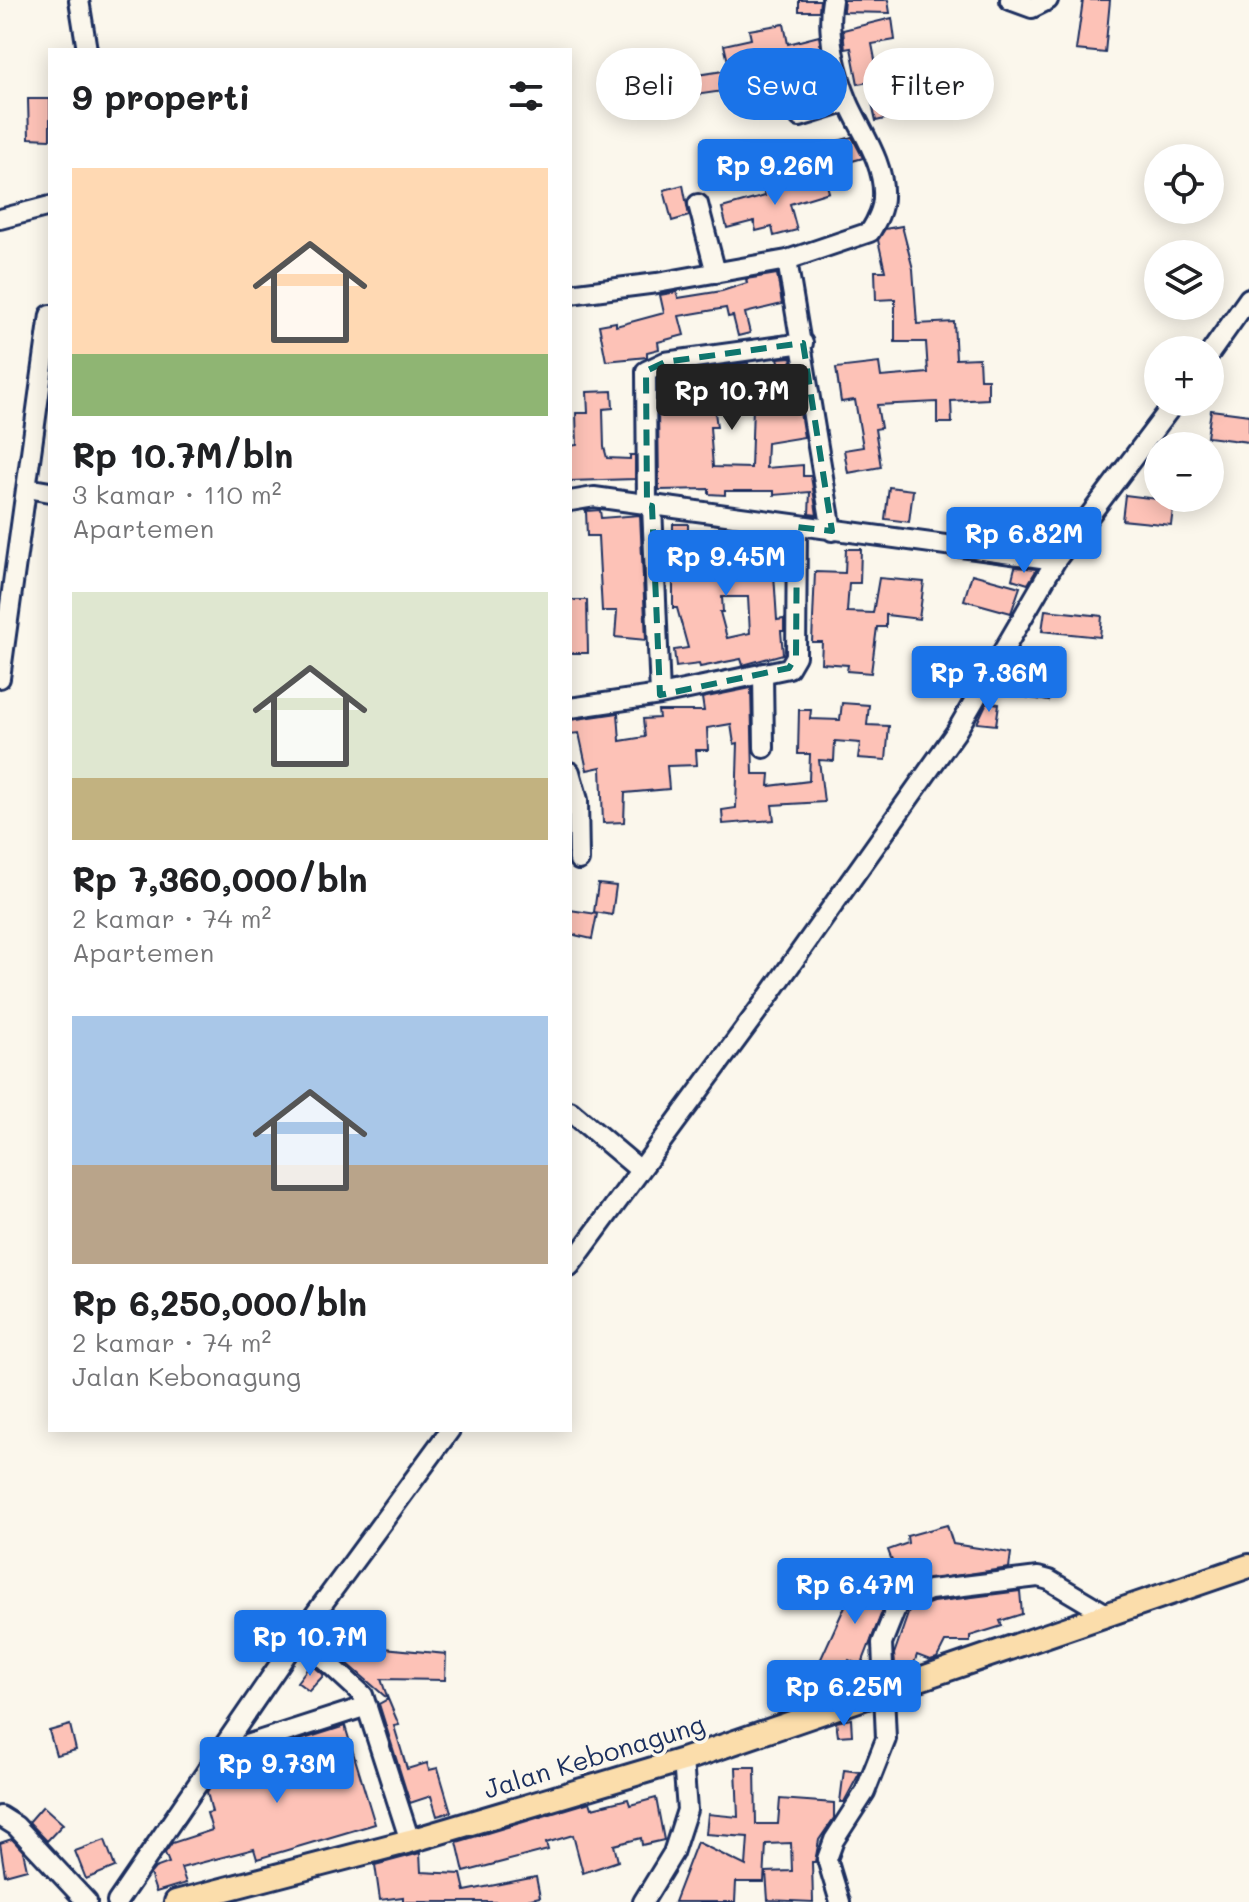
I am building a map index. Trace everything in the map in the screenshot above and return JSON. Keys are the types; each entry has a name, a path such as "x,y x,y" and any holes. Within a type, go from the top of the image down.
{"main road":[{"name":"Jalan Kebonagung","path":"176,1902 410,1841 683,1760 1249,1566"}],"street":[{"path":"79,0 87,48"},
{"path":"572,294 787,260 870,232 879,216 884,197 879,169 848,102 831,36 832,0"},
{"path":"1010,0 1032,8 1048,0"},
{"path":"698,204 716,273"},
{"path":"0,219 48,207"},
{"path":"787,260 832,531"},
{"path":"1222,336 1249,298"},
{"path":"0,678 48,330"},
{"path":"660,695 646,371 665,362 803,343"},
{"path":"572,1263 768,997 956,732 1056,560 1164,416"},
{"path":"27,488 48,492"},
{"path":"572,501 594,497 1056,560"},
{"path":"572,708 660,695 789,668 796,656 797,527"},
{"path":"763,673 764,748"},
{"path":"572,779 578,800 579,860"},
{"path":"572,1113 640,1170"},
{"path":"117,1902 299,1636 449,1432"},
{"path":"840,1902 827,1859 834,1840 865,1792 886,1739 886,1691 881,1653 883,1635 892,1611 905,1598 953,1586 1044,1578 1108,1615"},
{"path":"299,1636 354,1686 367,1706 410,1841"},
{"path":"218,1754 367,1706"},
{"path":"643,1902 673,1853 687,1810 683,1760"},
{"path":"0,1816 16,1826 87,1902"}],"highlighted area":[{"path":"803,343 832,531 797,527 796,656 789,668 660,695 652,506 647,505 646,371 665,362"}],"building":[{"path":"799,0 820,0 819,11 799,11"},
{"path":"844,0 888,0 890,13 843,12"},
{"path":"1083,0 1110,0 1105,53 1076,50"},
{"path":"892,18 895,40 863,48 863,83 858,84 851,48 845,48 843,30"},
{"path":"784,24 788,44 819,36 821,48 725,48 724,45 751,39 749,30"},
{"path":"718,72 718,92 702,94 702,74"},
{"path":"28,99 48,99 48,139 29,138"},
{"path":"852,137 863,158 823,169 817,147"},
{"path":"824,175 829,192 790,204 797,230 774,236 772,227 756,231 754,221 727,228 722,208 765,196 763,189 782,184 783,188"},
{"path":"683,185 689,216 672,221 664,190"},
{"path":"902,226 913,269 917,324 954,322 956,359 979,358 980,379 988,379 988,399 951,401 952,423 937,423 937,402 877,405 881,428 875,429 881,467 848,473 844,450 863,447 855,400 841,402 836,368 879,363 881,377 928,373 926,342 895,342 895,299 876,300 875,271 885,271 878,240 885,229"},
{"path":"777,274 782,304 745,313 750,333 738,336 733,316 728,317 726,308 679,316 684,335 658,342 659,349 647,352 647,357 606,361 599,325 616,322 616,326 664,313 660,295 677,292 678,298 722,291 747,283 746,279"},
{"path":"791,357 804,437 767,443 766,468 803,465 803,476 811,476 817,515 809,514 810,492 774,495 774,491 725,491 725,495 709,494 709,489 659,490 658,408 679,404 673,375 687,373 689,378 719,371 718,367 748,363 749,371 780,365 778,358","holes":["753,406 751,468 713,467 710,427 717,427 715,412"]},
{"path":"612,391 613,408 603,409 604,447 607,458 630,459 630,455 635,455 635,479 572,481 572,446 577,445 576,413 588,413 587,392"},
{"path":"1224,412 1249,415 1249,442 1224,439 1224,432 1208,432 1210,416 1224,416"},
{"path":"889,487 913,490 909,522 885,519"},
{"path":"1125,495 1144,497 1144,512 1173,512 1171,525 1122,520"},
{"path":"600,510 601,518 640,515 646,640 615,637 617,611 602,611 598,536 587,536 586,511"},
{"path":"673,524 688,524 688,532 732,533 731,552 766,554 768,533 785,535 785,575 774,574 777,620 784,619 784,631 781,631 783,654 743,665 741,659 700,667 699,664 676,667 674,650 688,648 677,608 673,608","holes":["722,597 748,597 750,633 727,638 720,612 723,612"]},
{"path":"846,549 861,549 860,583 849,583 847,612 873,613 879,578 924,582 919,619 886,615 886,627 877,627 871,673 847,671 848,665 821,663 822,642 812,642 815,572 845,573"},
{"path":"1015,567 1037,569 1028,584 1012,579"},
{"path":"972,574 1020,587 1011,613 964,600"},
{"path":"572,600 587,600 588,653 572,653"},
{"path":"1045,610 1102,616 1100,637 1042,631"},
{"path":"1021,680 1051,684 1049,701 1019,696"},
{"path":"751,688 753,774 770,774 769,786 809,781 810,754 798,754 799,710 811,710 810,719 840,720 842,703 869,705 867,725 889,726 886,760 858,758 860,743 835,741 834,761 819,760 824,802 772,805 774,820 723,824 722,810 736,808 738,743 734,744 731,724 707,728 708,750 696,750 697,765 667,766 669,789 625,793 624,822 603,823 601,767 587,770 579,733 572,734 572,720 618,713 620,741 645,737 643,719 659,718 658,711 704,711 702,698"},
{"path":"987,702 999,704 996,725 977,723"},
{"path":"598,884 616,886 612,915 594,912"},
{"path":"572,910 597,914 592,939 572,934"},
{"path":"947,1525 953,1544 1011,1553 1009,1568 920,1581 924,1570 913,1565 902,1588 888,1550 908,1543 907,1536"},
{"path":"865,1565 895,1591 887,1599 861,1666 849,1660 836,1686 814,1674 855,1584 851,1581"},
{"path":"1020,1591 1022,1614 1000,1621 1002,1626 970,1636 970,1642 945,1642 937,1658 930,1660 917,1655 913,1666 907,1668 895,1664 894,1654 909,1611 933,1602"},
{"path":"320,1628 342,1644 362,1650 364,1640 384,1643 384,1648 446,1654 445,1680 381,1679 388,1699 315,1635"},
{"path":"311,1664 324,1675 309,1691 297,1682"},
{"path":"388,1699 399,1725 394,1726 407,1769 427,1763 429,1770 438,1768 451,1812 437,1816 431,1796 410,1803 379,1704"},
{"path":"851,1719 852,1735 838,1736 836,1722"},
{"path":"70,1725 76,1750 56,1755 49,1731"},
{"path":"345,1726 375,1824 257,1859 254,1849 181,1868 186,1883 156,1892 150,1874 155,1868 169,1863 165,1853 172,1843 212,1830 207,1813 212,1812 207,1792 212,1784 233,1778 228,1763"},
{"path":"736,1767 755,1767 756,1824 778,1824 780,1799 834,1803 834,1818 819,1840 815,1862 812,1862 813,1902 768,1900 766,1872 792,1871 791,1843 766,1844 764,1882 736,1882 735,1902 674,1902 697,1842 746,1866 748,1837 706,1834 708,1814 738,1817"},
{"path":"844,1770 860,1772 844,1802 840,1802"},
{"path":"656,1798 664,1840 642,1845 641,1838 614,1845 618,1861 583,1873 573,1835 546,1843 548,1850 464,1872 457,1842 590,1802 592,1808 628,1799 630,1805"},
{"path":"43,1806 63,1824 47,1841 29,1822"},
{"path":"12,1839 23,1851 27,1869 5,1875 0,1843"},
{"path":"105,1840 115,1867 86,1879 75,1851"},
{"path":"420,1853 421,1872 461,1874 465,1891 536,1877 540,1897 517,1902 403,1902 403,1897 380,1900 375,1865"}]}
